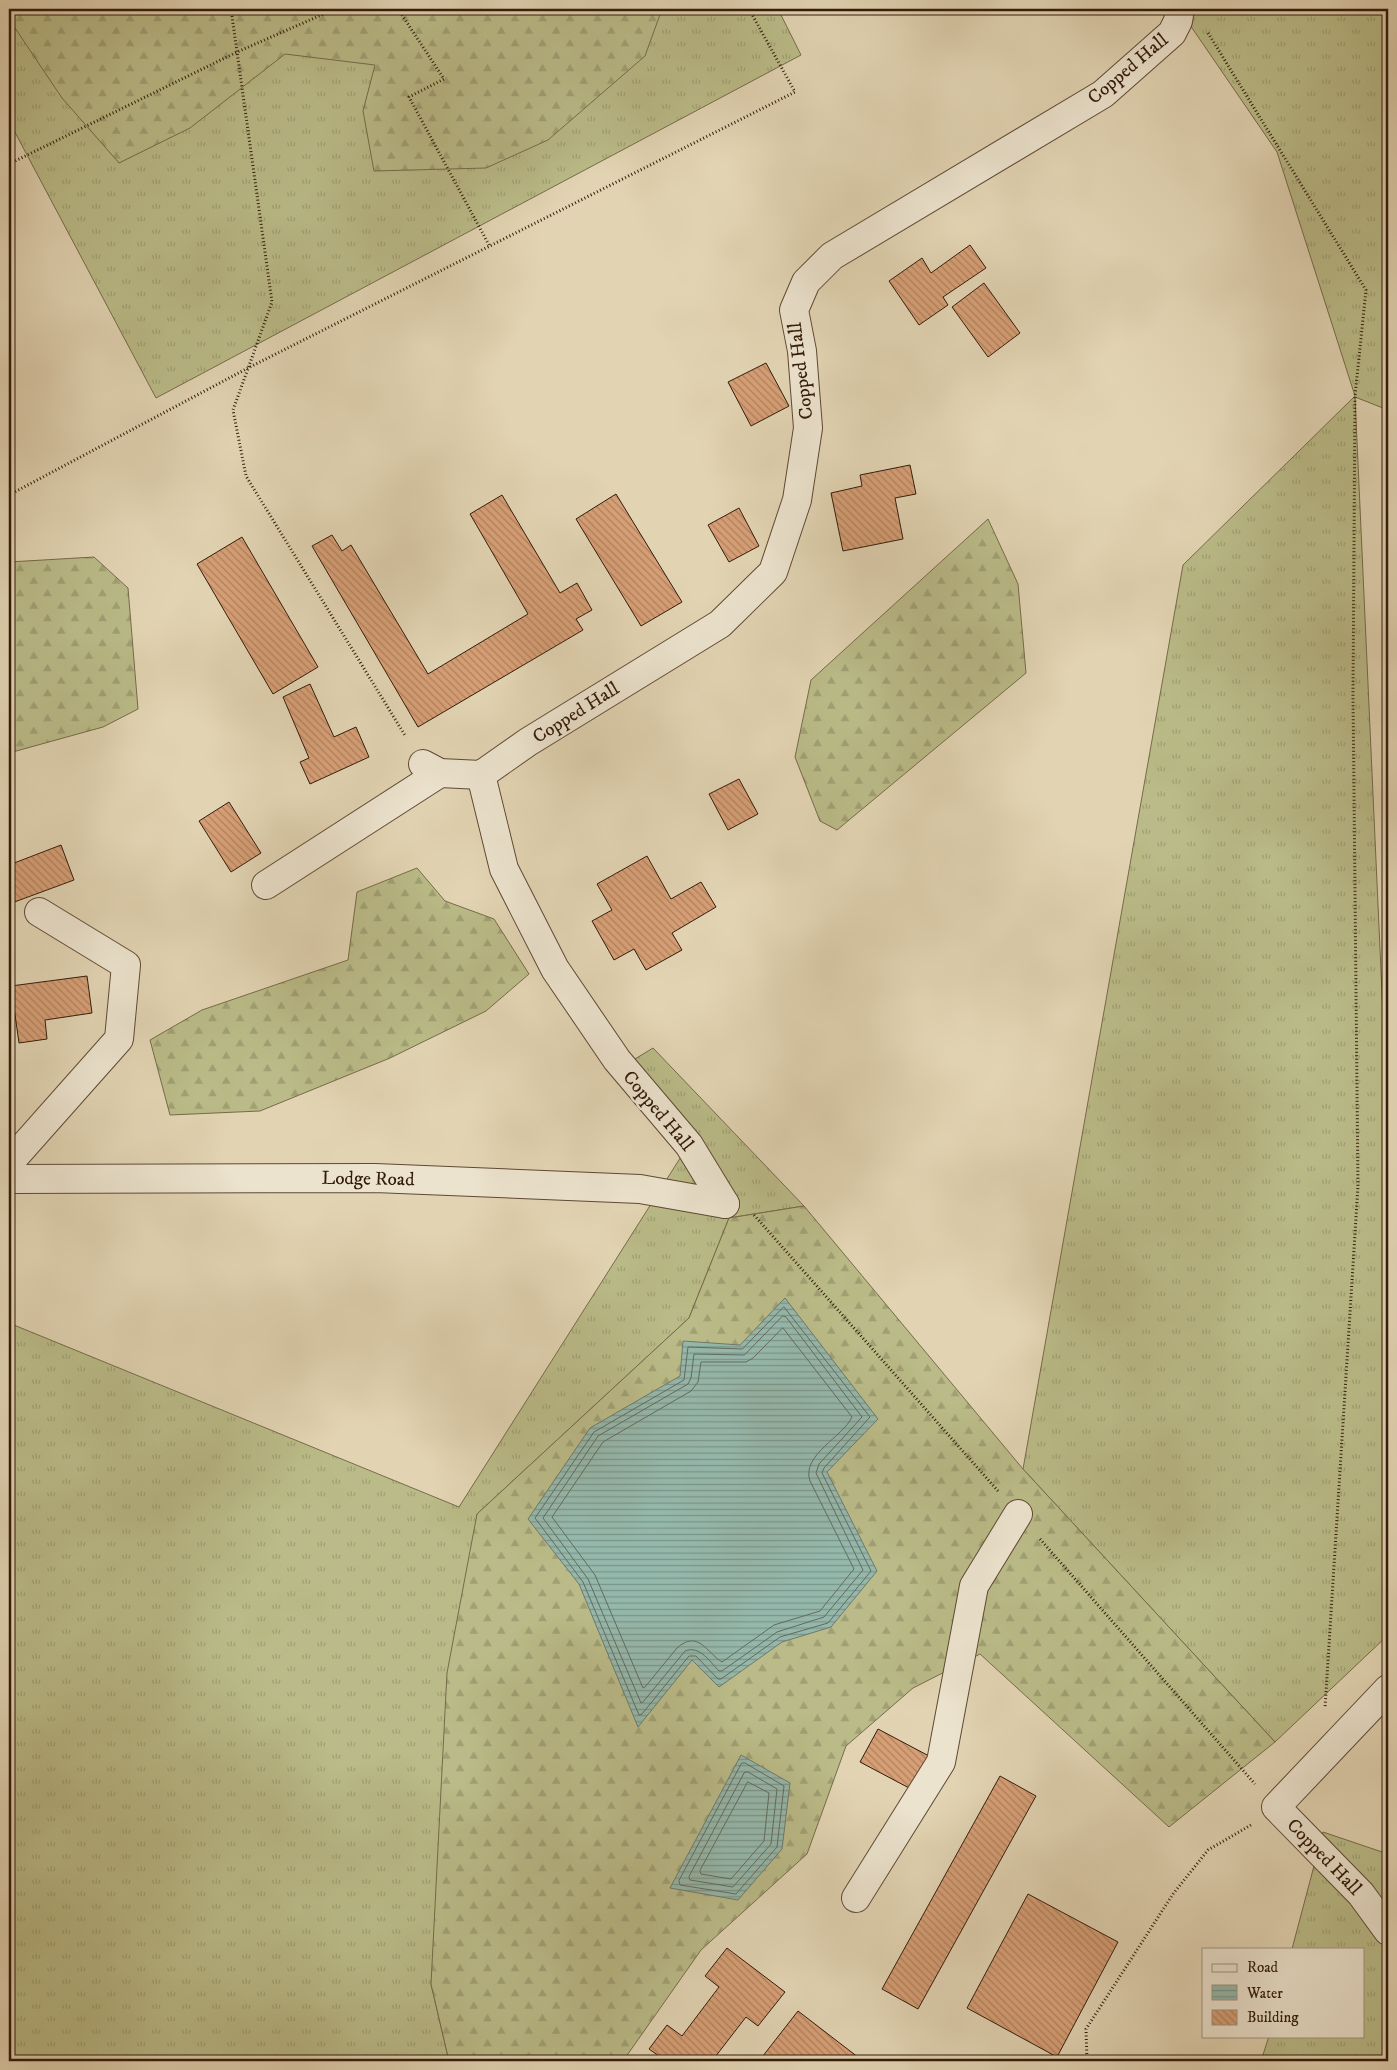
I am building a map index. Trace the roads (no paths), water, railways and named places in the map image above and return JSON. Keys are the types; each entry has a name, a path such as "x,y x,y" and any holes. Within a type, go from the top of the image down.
{"lane":[{"name":"Copped Hall","path":"725,1204 689,1144 617,1060 555,969 504,869 481,775 528,742 720,624 773,572 797,500 808,428 802,351 794,310 806,282 832,256 1103,94 1172,34 1178,21 1180,9"},
{"path":"266,886 432,768 481,775"},
{"path":"9,1163 119,1039 126,965 38,912"},
{"name":"Lodge Road","path":"9,1179 375,1178 640,1189 725,1204"},
{"path":"856,1898 941,1762 974,1586 1018,1514"},
{"name":"Copped Hall","path":"1388,1689 1276,1807 1361,1894 1388,1931"}],"water":[{"path":"785,1298 878,1419 827,1472 877,1571 831,1627 782,1642 719,1687 692,1660 638,1727 579,1584 528,1519 590,1428 680,1376 683,1341 740,1345"},
{"path":"741,1755 790,1783 782,1849 738,1900 670,1888"}]}
